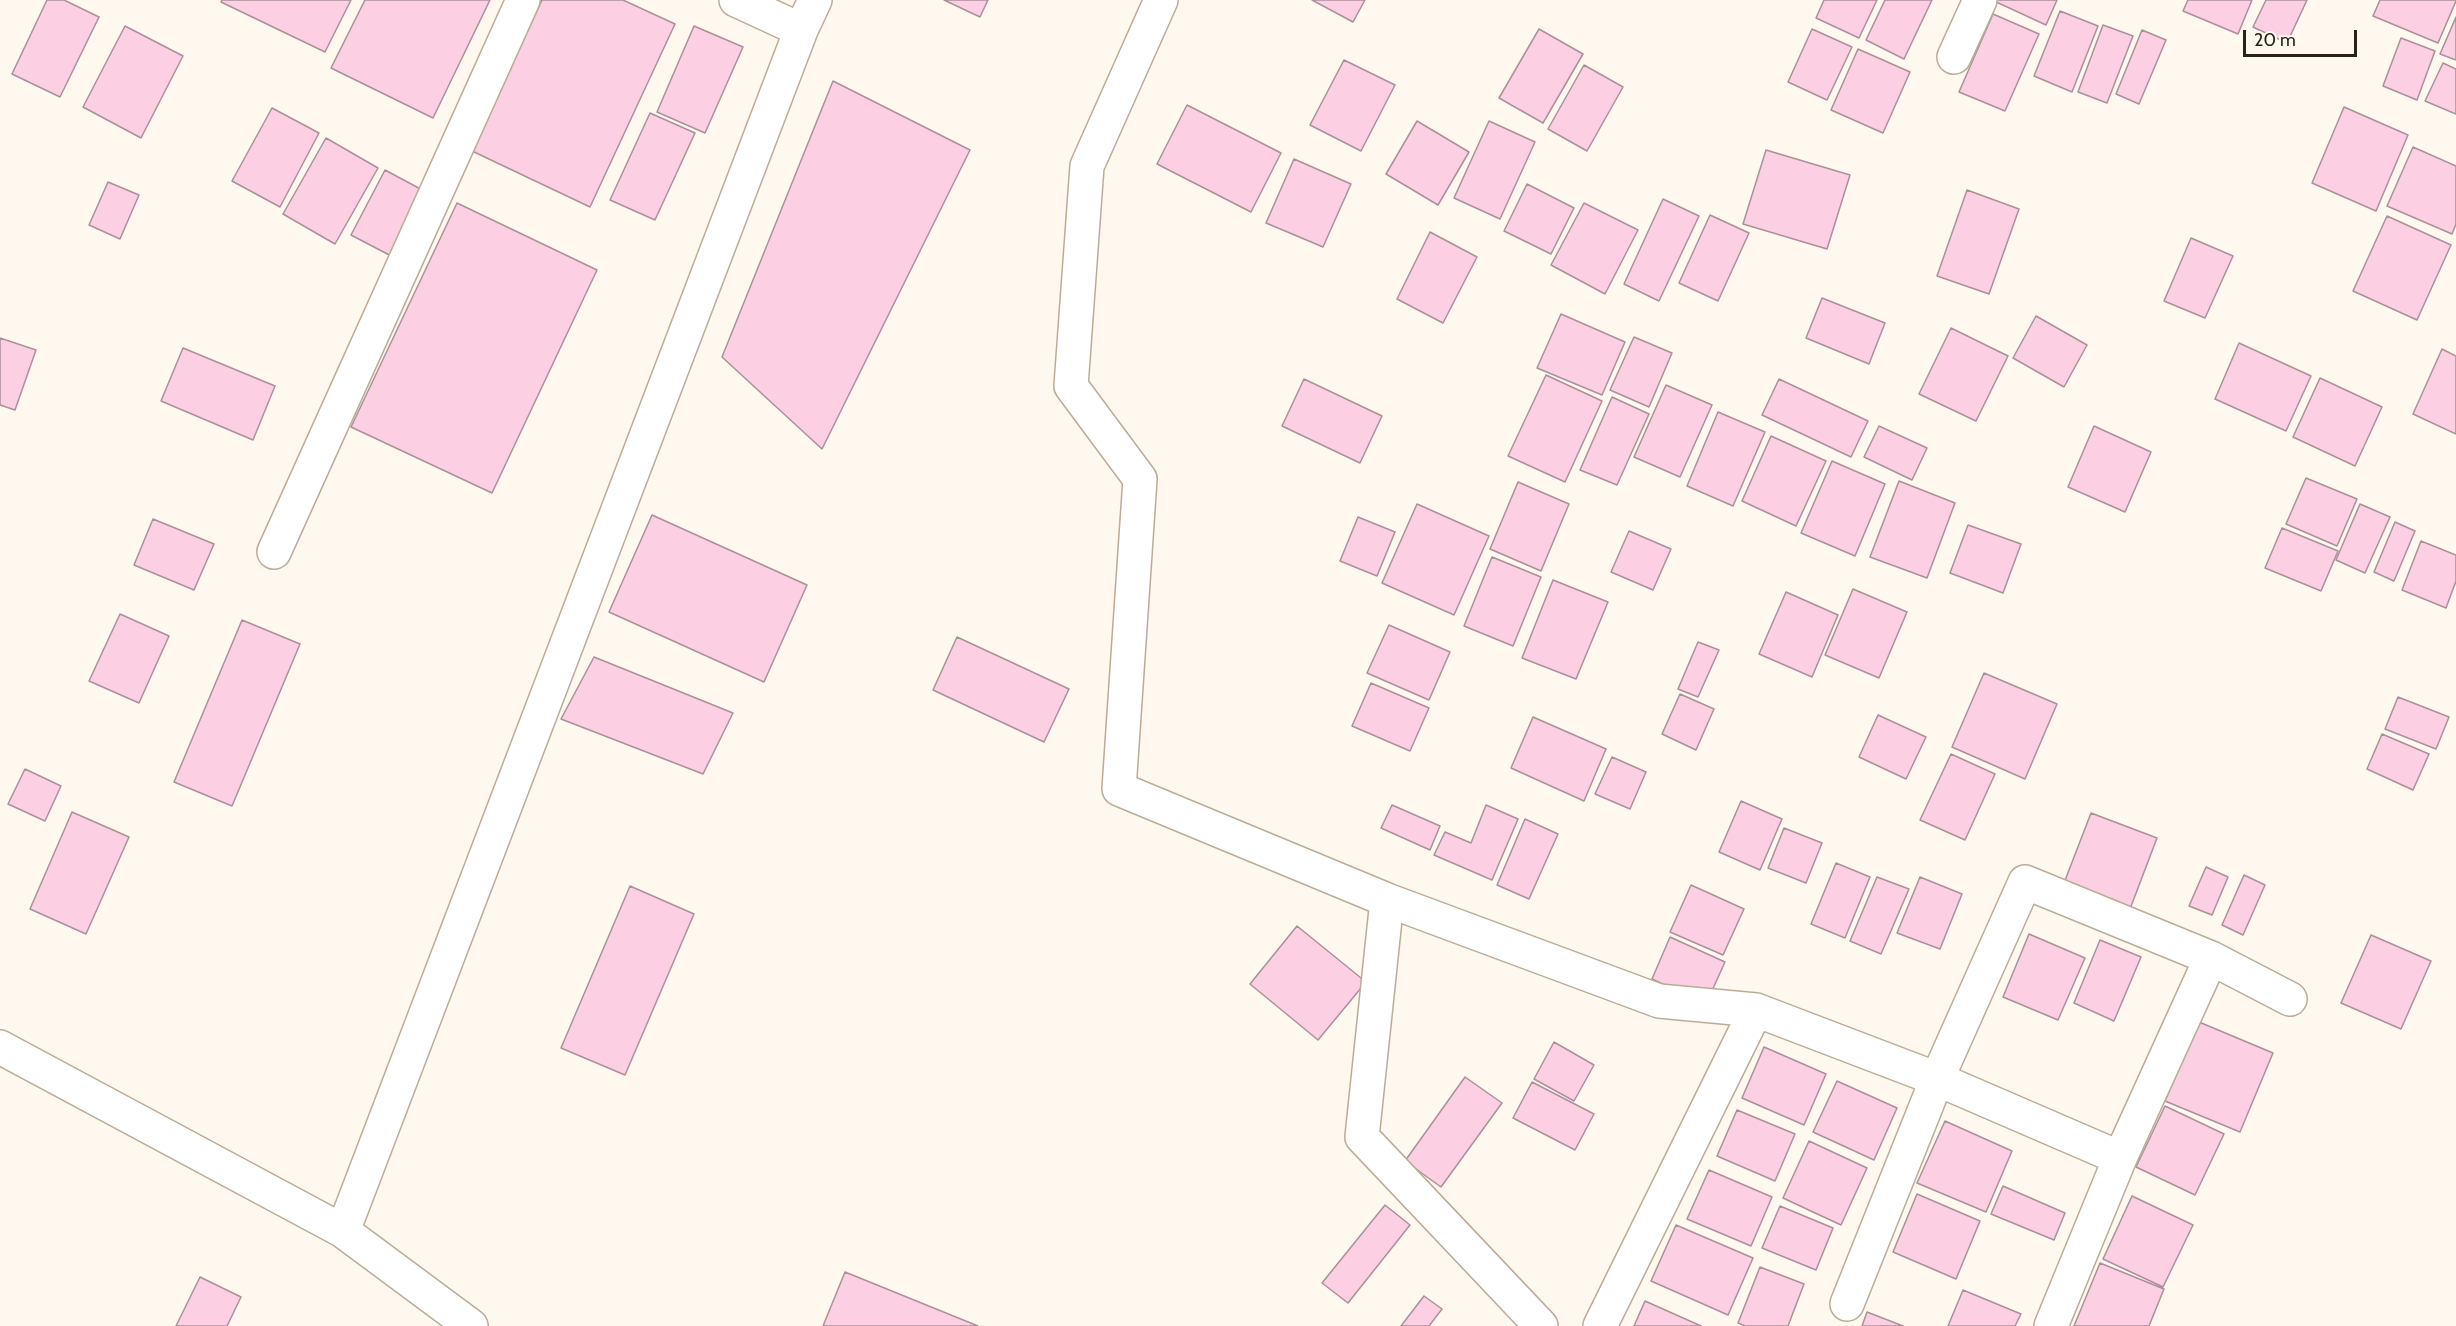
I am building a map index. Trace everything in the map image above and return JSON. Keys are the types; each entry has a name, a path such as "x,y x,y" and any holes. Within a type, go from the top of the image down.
{"street":[{"path":"274,552 524,0"},
{"path":"736,0 801,30"},
{"path":"343,1231 801,30 815,0"},
{"path":"1161,0 1087,166 1071,386 1140,479 1119,789 1387,900 1659,1001 1756,1010 1937,1079 2120,1158"},
{"path":"1954,57 1980,0"},
{"path":"1847,1304 1937,1079 2025,882 2211,958 2290,999"},
{"path":"1387,900 1362,1137 1541,1326"},
{"path":"2051,1326 2120,1158 2211,958"},
{"path":"1600,1326 1756,1010"},
{"path":"0,1047 343,1231 471,1326"}],"building":[{"path":"47,0 64,0 99,17 60,97 12,74"},
{"path":"222,0 351,0 325,52 221,2"},
{"path":"365,0 490,0 433,118 331,68"},
{"path":"542,0 623,0 675,24 590,207 472,151"},
{"path":"944,0 988,0 980,17"},
{"path":"1312,0 1365,0 1353,22"},
{"path":"1824,0 1877,0 1859,38 1816,18"},
{"path":"1885,0 1932,0 1904,59 1866,40"},
{"path":"1992,0 2057,0 2046,25"},
{"path":"2188,0 2252,0 2238,34 2183,11"},
{"path":"2266,0 2307,0 2287,43 2253,27"},
{"path":"2380,0 2456,1 2438,43 2373,16"},
{"path":"2060,11 2098,26 2072,92 2034,76"},
{"path":"1993,14 2039,34 2005,111 1959,92"},
{"path":"2456,17 2456,60 2440,54"},
{"path":"2103,25 2133,36 2107,103 2078,92"},
{"path":"125,26 183,56 141,138 83,107"},
{"path":"694,26 743,47 705,133 657,112"},
{"path":"1539,29 1583,54 1543,123 1499,98"},
{"path":"1812,29 1852,47 1827,100 1788,82"},
{"path":"2142,30 2166,40 2139,104 2116,94"},
{"path":"2401,38 2435,51 2417,100 2383,86"},
{"path":"1858,49 1910,72 1883,133 1831,110"},
{"path":"1344,60 1395,85 1361,151 1310,125"},
{"path":"2443,63 2456,69 2456,114 2425,101"},
{"path":"1584,65 1623,87 1587,151 1548,129"},
{"path":"833,81 970,150 822,449 722,357"},
{"path":"1187,105 1281,153 1251,212 1157,164"},
{"path":"2344,107 2408,135 2376,211 2312,183"},
{"path":"272,108 319,133 280,207 232,181"},
{"path":"650,113 695,133 655,220 610,200"},
{"path":"1417,121 1469,152 1438,205 1386,174"},
{"path":"1489,121 1535,142 1500,219 1454,198"},
{"path":"326,138 378,168 335,244 283,214"},
{"path":"2413,147 2456,166 2456,224 2452,234 2387,206"},
{"path":"1766,150 1850,175 1827,249 1743,224"},
{"path":"1294,159 1351,184 1323,247 1266,223"},
{"path":"385,170 428,193 395,258 351,235"},
{"path":"108,182 139,195 120,239 89,225"},
{"path":"1527,184 1574,208 1551,254 1504,231"},
{"path":"1967,190 2019,209 1989,294 1937,276"},
{"path":"1663,199 1699,216 1659,301 1624,284"},
{"path":"457,203 597,270 492,493 351,427"},
{"path":"1584,203 1638,230 1605,294 1551,265"},
{"path":"1710,215 1749,233 1718,301 1679,283"},
{"path":"2387,216 2451,245 2417,320 2353,291"},
{"path":"1430,232 1477,257 1443,323 1397,299"},
{"path":"2191,238 2233,256 2205,318 2164,301"},
{"path":"1822,298 1885,323 1869,364 1806,338"},
{"path":"1561,314 1625,342 1602,395 1537,368"},
{"path":"2036,316 2087,345 2064,387 2013,358"},
{"path":"1951,328 2008,356 1976,421 1919,394"},
{"path":"1634,337 1672,353 1649,407 1610,390"},
{"path":"0,338 36,350 15,410 0,405"},
{"path":"2239,343 2311,376 2286,431 2215,399"},
{"path":"183,348 275,386 253,440 161,401"},
{"path":"2442,349 2456,356 2456,434 2413,414"},
{"path":"1546,375 1602,401 1565,482 1508,456"},
{"path":"2320,378 2382,407 2355,466 2293,437"},
{"path":"1304,379 1382,416 1360,463 1282,426"},
{"path":"1779,379 1868,421 1851,457 1762,415"},
{"path":"1666,385 1712,405 1680,477 1634,457"},
{"path":"1612,397 1649,414 1617,485 1580,470"},
{"path":"1718,412 1765,432 1733,506 1687,486"},
{"path":"1879,426 1927,448 1912,480 1864,457"},
{"path":"2094,426 2151,452 2125,512 2068,487"},
{"path":"1771,436 1826,461 1796,526 1742,501"},
{"path":"1832,461 1885,484 1855,556 1801,533"},
{"path":"2306,478 2357,499 2337,546 2286,524"},
{"path":"1899,481 1955,503 1927,578 1870,557"},
{"path":"1518,482 1569,504 1541,571 1490,549"},
{"path":"1417,504 1489,536 1454,615 1382,583"},
{"path":"2360,504 2390,517 2365,573 2336,560"},
{"path":"652,515 807,585 764,682 609,612"},
{"path":"1358,517 1395,532 1377,576 1340,561"},
{"path":"153,519 214,544 194,590 134,565"},
{"path":"2395,522 2415,531 2394,581 2374,572"},
{"path":"1968,525 2021,544 2003,593 1950,573"},
{"path":"2282,528 2338,551 2321,591 2265,568"},
{"path":"1629,531 1671,549 1653,590 1611,572"},
{"path":"2421,541 2456,555 2456,581 2446,608 2402,590"},
{"path":"1492,557 1541,577 1513,646 1464,626"},
{"path":"1553,580 1608,602 1576,679 1522,658"},
{"path":"1853,589 1907,612 1879,678 1825,655"},
{"path":"1786,592 1838,615 1812,677 1759,654"},
{"path":"120,614 169,636 139,703 89,681"},
{"path":"242,620 300,644 232,806 174,782"},
{"path":"1389,625 1450,652 1429,700 1367,673"},
{"path":"957,637 1069,689 1044,742 933,690"},
{"path":"1698,642 1719,650 1698,697 1678,689"},
{"path":"594,657 733,713 703,774 561,719"},
{"path":"1984,673 2057,704 2025,779 1952,747"},
{"path":"1371,683 1429,708 1410,751 1352,726"},
{"path":"1680,694 1714,709 1696,750 1662,734"},
{"path":"2398,697 2449,717 2436,749 2385,729"},
{"path":"1878,715 1926,737 1906,779 1859,757"},
{"path":"1533,717 1606,749 1584,801 1511,768"},
{"path":"2382,734 2429,754 2413,790 2367,769"},
{"path":"1951,754 1995,774 1965,840 1920,820"},
{"path":"1612,757 1646,772 1630,809 1595,794"},
{"path":"25,769 61,786 45,821 8,804"},
{"path":"1741,801 1782,819 1760,870 1719,852"},
{"path":"1392,805 1440,826 1430,850 1381,828"},
{"path":"1486,805 1518,819 1492,880 1434,855 1445,832 1471,843"},
{"path":"72,812 129,837 86,934 30,909"},
{"path":"2091,813 2157,838 2130,909 2064,883"},
{"path":"1525,819 1558,834 1529,899 1497,885"},
{"path":"1784,828 1822,843 1806,883 1768,868"},
{"path":"1836,863 1870,877 1845,938 1811,924"},
{"path":"2206,867 2228,877 2212,915 2189,906"},
{"path":"2244,875 2265,885 2243,935 2222,925"},
{"path":"1877,877 1909,889 1881,954 1850,941"},
{"path":"1920,877 1962,894 1940,949 1897,933"},
{"path":"1691,885 1744,909 1723,955 1670,932"},
{"path":"630,886 694,914 625,1075 561,1048"},
{"path":"1297,926 1366,982 1318,1040 1250,984"},
{"path":"2029,934 2085,958 2058,1020 2003,997"},
{"path":"2371,935 2431,961 2401,1029 2341,1003"},
{"path":"1670,937 1725,962 1706,1004 1652,979"},
{"path":"2100,940 2141,957 2114,1021 2074,1003"},
{"path":"2199,1022 2273,1053 2240,1132 2165,1101"},
{"path":"1554,1042 1594,1065 1574,1101 1534,1079"},
{"path":"1764,1047 1826,1074 1804,1125 1742,1098"},
{"path":"1465,1077 1502,1103 1441,1187 1405,1161"},
{"path":"1837,1081 1897,1108 1874,1160 1813,1132"},
{"path":"1532,1082 1594,1114 1575,1150 1513,1118"},
{"path":"2165,1106 2224,1134 2195,1195 2136,1167"},
{"path":"1737,1110 1795,1134 1775,1181 1717,1156"},
{"path":"1945,1121 2012,1151 1986,1212 1917,1183"},
{"path":"1809,1141 1867,1168 1841,1225 1783,1198"},
{"path":"1709,1170 1772,1197 1751,1246 1687,1219"},
{"path":"2003,1186 2065,1213 2054,1240 1991,1214"},
{"path":"1917,1194 1980,1221 1956,1279 1893,1252"},
{"path":"2132,1196 2193,1225 2163,1287 2103,1259"},
{"path":"1385,1205 1410,1225 1348,1303 1322,1283"},
{"path":"1780,1206 1833,1228 1816,1270 1762,1248"},
{"path":"1676,1225 1753,1258 1728,1315 1651,1281"},
{"path":"2100,1263 2164,1289 2149,1326 2074,1326"},
{"path":"1760,1267 1804,1284 1788,1326 1745,1326 1738,1323"},
{"path":"845,1272 978,1326 823,1326"},
{"path":"200,1277 241,1297 227,1326 176,1326"},
{"path":"1963,1290 2021,1314 2015,1326 1948,1326"},
{"path":"1424,1296 1442,1309 1429,1326 1401,1326"},
{"path":"1645,1301 1701,1326 1634,1326"},
{"path":"1867,1312 1903,1326 1862,1326"}]}
